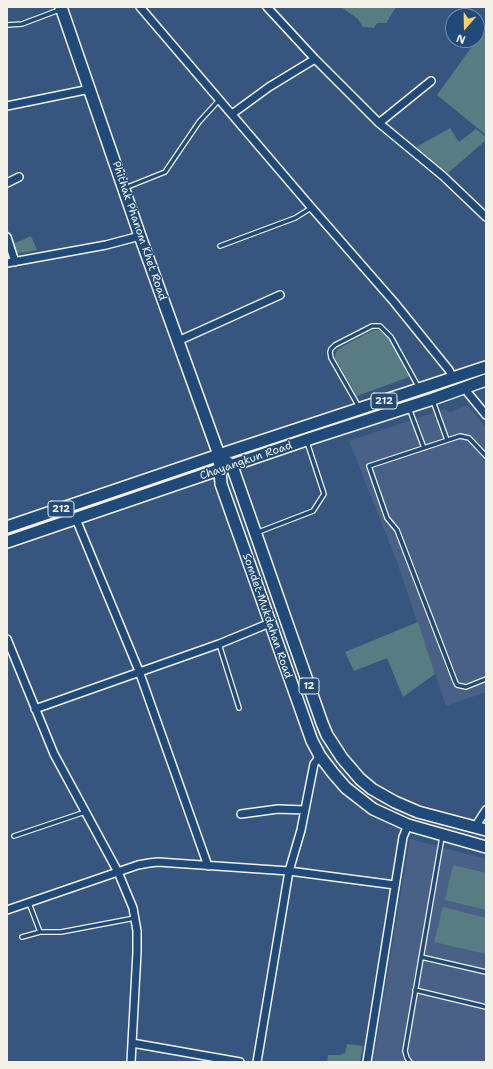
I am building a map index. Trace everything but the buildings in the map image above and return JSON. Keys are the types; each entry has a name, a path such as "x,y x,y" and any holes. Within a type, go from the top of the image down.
{"main road":[{"name":"Phithak Phanom Khet Road","path":"62,8 140,236 219,455"},
{"name":"Chayangkun Road","path":"7,527 486,367"},
{"name":"Chayangkun Road","path":"7,542 306,440 433,400 486,380"},
{"path":"219,455 232,466"},
{"name":"Somdet-Mukdahan Road","path":"219,455 221,484 306,726 320,756 346,788 358,799 373,809 408,825 442,836 486,847"},
{"name":"Somdet-Mukdahan Road","path":"232,466 322,723 327,735 342,758 360,779 372,789 395,802 418,812 481,828"}],"street":[{"path":"140,7 394,302 449,370 453,378"},
{"path":"267,7 315,59 379,123 443,176 486,217"},
{"path":"232,114 269,87 315,59"},
{"path":"379,123 431,81"},
{"path":"7,106 90,89"},
{"path":"7,183 19,177"},
{"path":"7,263 106,245 140,236"},
{"path":"7,237 15,262"},
{"path":"178,341 280,295"},
{"path":"465,387 486,415"},
{"path":"76,518 139,671 208,866"},
{"path":"35,708 219,644 270,622"},
{"path":"7,639 54,754 118,872 129,896 136,918 137,952 131,1062"},
{"path":"257,1062 289,871 301,830 314,764 320,756"},
{"path":"241,814 278,809 305,810"},
{"path":"481,828 486,810"},
{"path":"367,1062 403,836 408,825"},
{"path":"7,910 138,865 149,863 289,871 395,885"},
{"path":"132,1043 240,1062"}],"lane":[{"path":"7,25 22,24 62,8"},
{"path":"124,188 165,172 199,122 220,100"},
{"path":"220,246 296,218 311,207"},
{"path":"360,409 331,358 330,352 336,345 372,326 380,326 391,336 420,389"},
{"path":"433,400 447,440"},
{"path":"409,407 424,448"},
{"path":"486,456 469,438 460,436 369,466 387,518 396,530 457,685 466,687 486,679"},
{"path":"255,533 313,511 324,494 306,440"},
{"path":"219,644 239,708"},
{"path":"14,836 85,812"},
{"path":"410,1062 405,1051 442,836"},
{"path":"28,902 40,932"},
{"path":"22,938 40,932 61,932 136,918"},
{"path":"421,957 486,972"},
{"path":"416,990 486,1007"}],"shaded area":[{"path":"468,405 486,428 486,692 446,706 397,562 349,441 445,409 450,412"},
{"path":"410,839 486,859 486,1062 373,1062"}],"green space":[{"path":"341,7 396,7 386,23 377,23 374,28 363,27 358,19"},
{"path":"486,27 486,135 437,95 471,48 485,48"},
{"path":"450,128 459,142 476,129 486,137 486,140 448,173 416,147"},
{"path":"7,227 15,243 31,236 37,250 16,254"},
{"path":"373,330 379,330 388,337 409,377 357,396 335,358 335,355 338,349"},
{"path":"418,622 435,674 403,697 387,658 354,671 345,652"},
{"path":"453,865 486,873 486,910 445,900"},
{"path":"443,907 486,918 486,954 434,942"},
{"path":"347,1044 363,1046 360,1062 327,1062 328,1055 339,1055 345,1053"}]}
